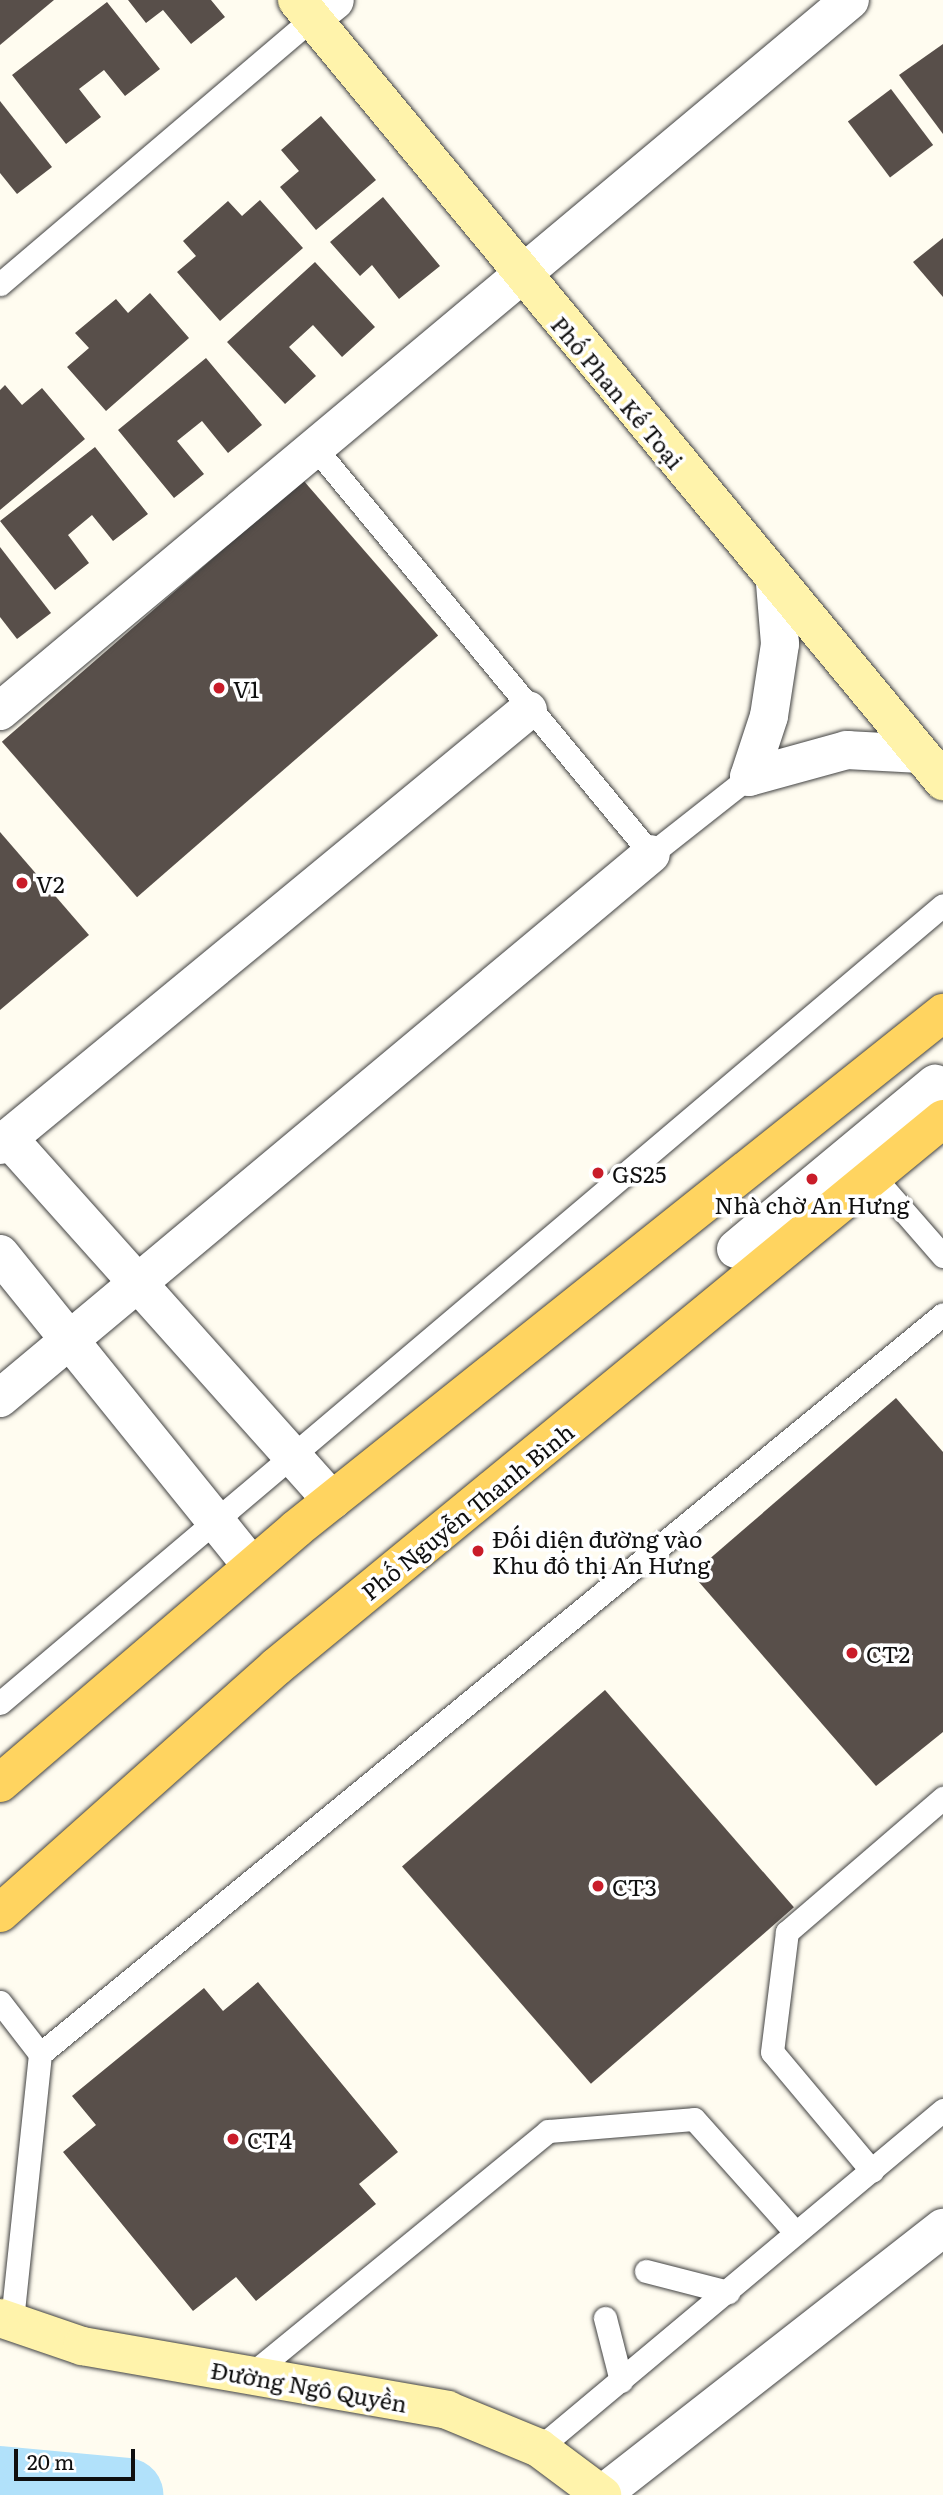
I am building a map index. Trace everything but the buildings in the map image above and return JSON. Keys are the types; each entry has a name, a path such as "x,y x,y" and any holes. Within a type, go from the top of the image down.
{"main road":[{"path":"0,1783 332,1500 943,1013"},
{"name":"Phố Nguyễn Thanh Bình","path":"0,1913 276,1667 874,1177 939,1102"}],"street":[{"path":"0,711 316,449 519,273 850,0"},
{"name":"Phố Phan Kế Toại","path":"315,6 519,273 775,583 937,772"},
{"path":"775,583 777,668 749,777 847,750 937,772"},
{"path":"332,1500 4,1141 528,709"},
{"path":"0,1398 651,854"},
{"path":"736,1249 939,1102"},
{"path":"0,1254 252,1566"},
{"path":"601,2495 943,2228"},
{"name":"Đường Ngô Quyền","path":"6,2320 82,2346 447,2410 539,2448 601,2495"}],"lane":[{"path":"0,284 315,6"},
{"path":"316,449 528,709 651,854 749,777"},
{"path":"0,1703 943,905"},
{"path":"874,1177 943,1256"},
{"path":"6,2320 40,2054 943,1314"},
{"path":"872,2172 772,2052 787,1932 943,1798"},
{"path":"0,2002 40,2054"},
{"path":"539,2448 943,2110"},
{"path":"250,2375 548,2131 694,2119 795,2232"},
{"path":"646,2271 728,2292"},
{"path":"606,2318 621,2381"}],"waterway":[{"path":"0,2483 126,2495"}],"place":[{"name":"V1","path":"219,688"},
{"name":"V2","path":"22,883"},
{"name":"GS25","path":"598,1173"},
{"name":"Nhà chờ An Hưng","path":"812,1179"},
{"name":"Đối diện đường vào Khu đô thị An Hưng","path":"478,1551"},
{"name":"CT2","path":"852,1653"},
{"name":"CT3","path":"598,1886"},
{"name":"CT4","path":"233,2139"}]}
